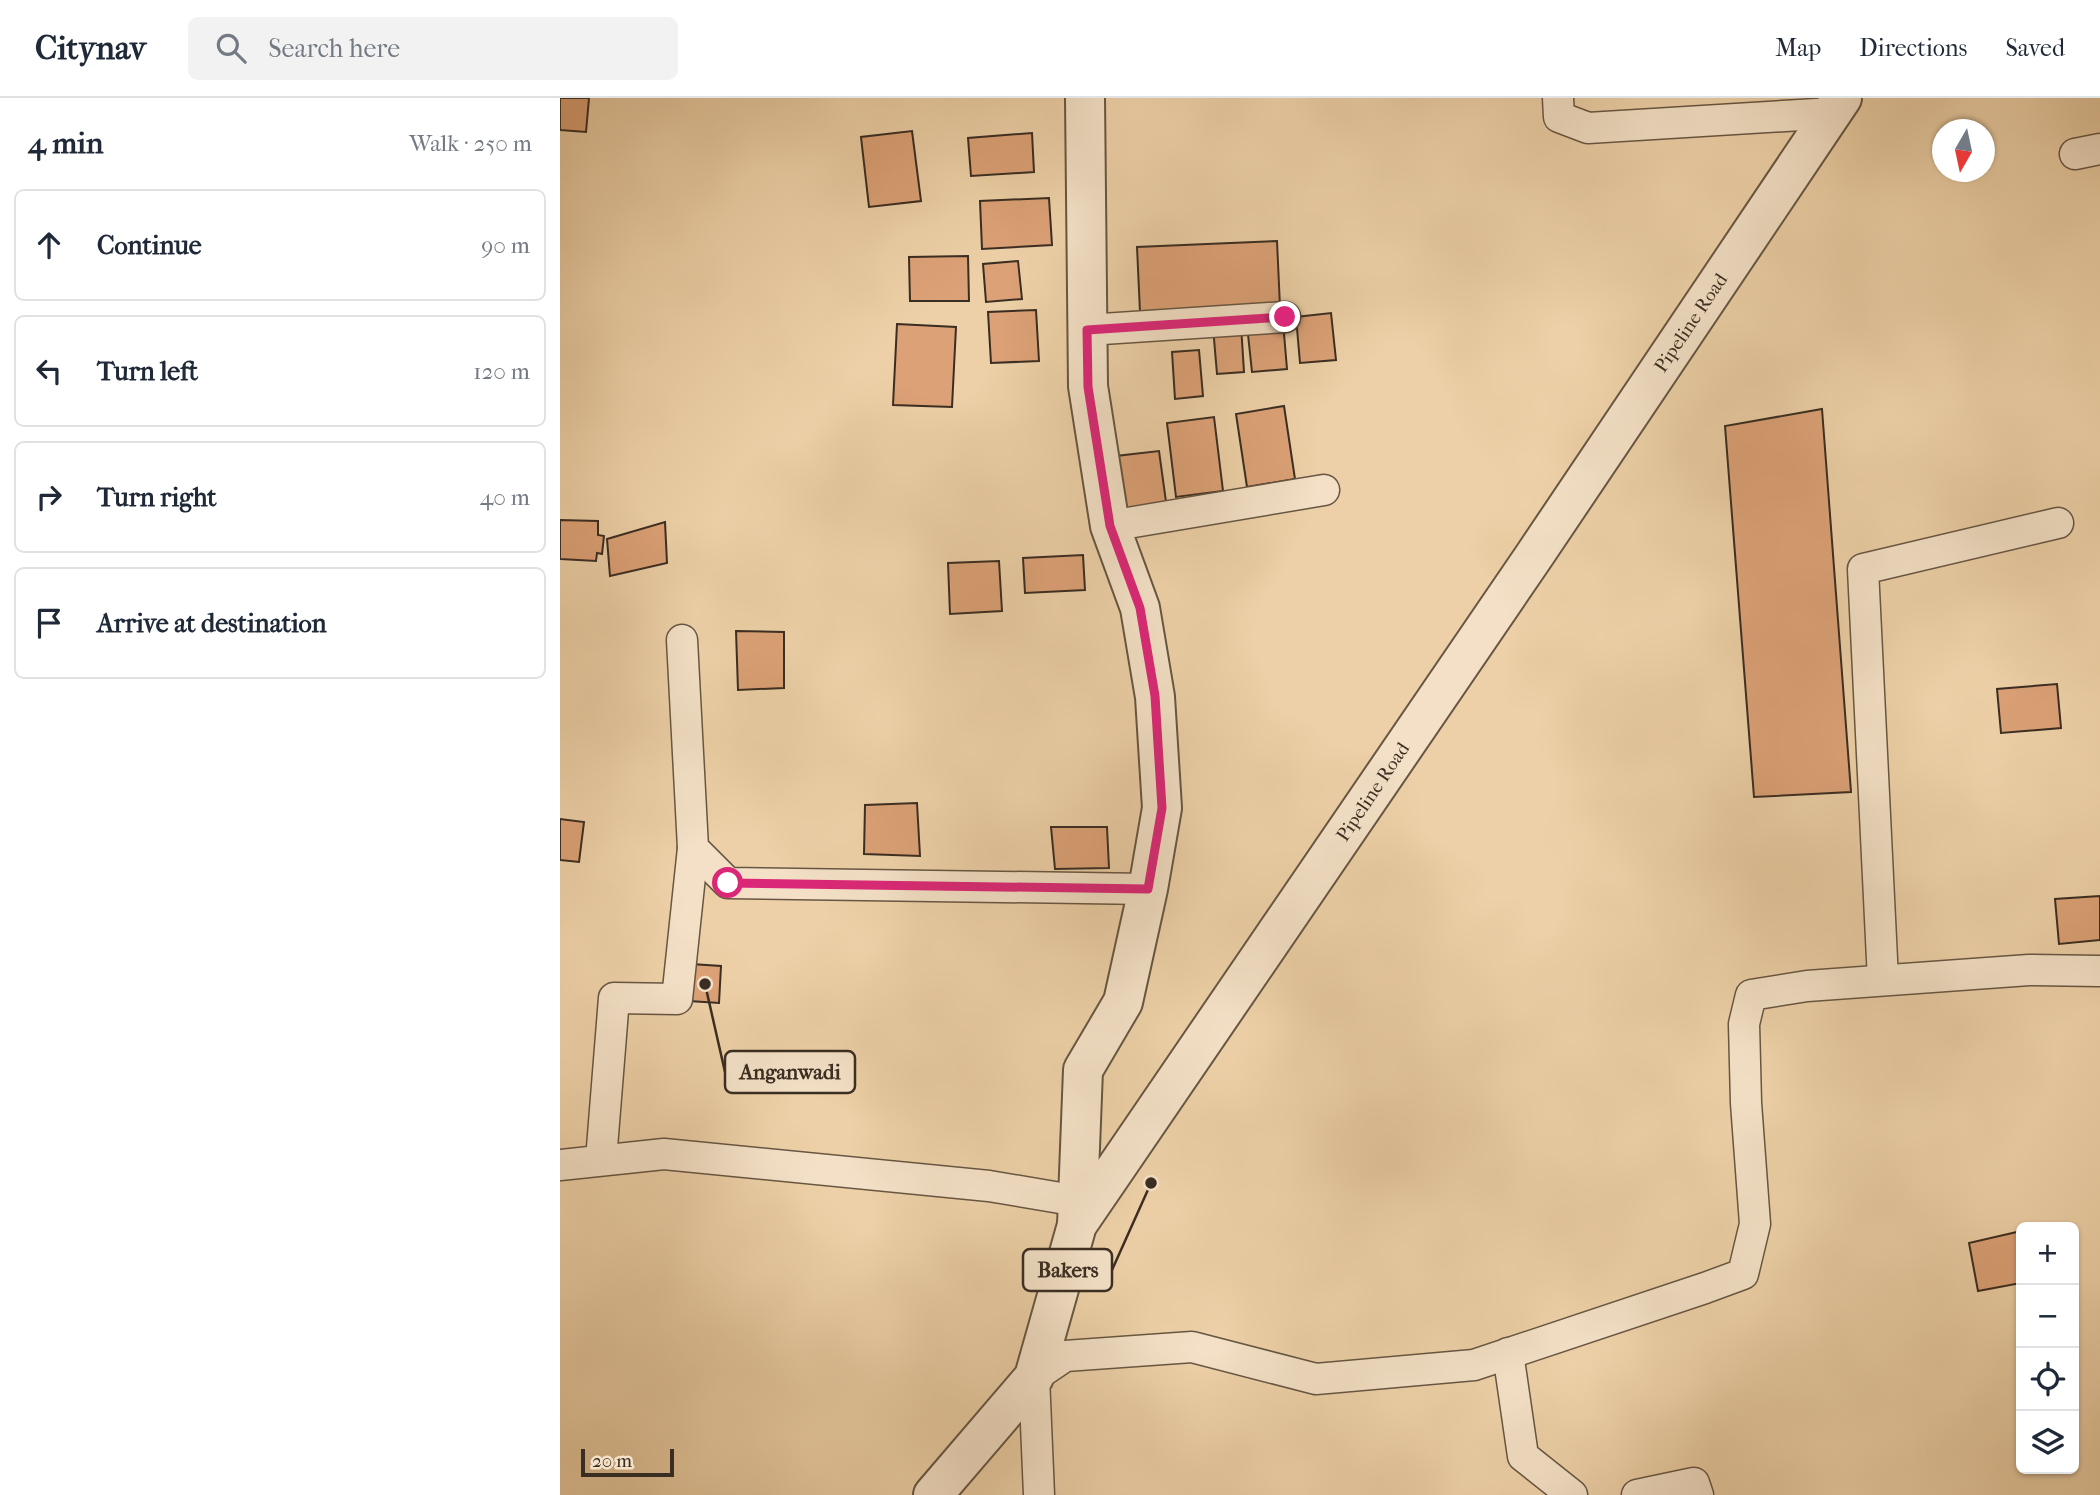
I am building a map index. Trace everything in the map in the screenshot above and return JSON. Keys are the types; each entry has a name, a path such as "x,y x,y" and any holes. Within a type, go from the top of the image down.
{"street":[{"path":"560,1165 663,1154 989,1186 1077,1213 1083,1070 1123,1002 1148,889 1162,808 1155,696 1140,608 1110,526 1088,387 1085,98"},
{"path":"1558,98 1559,117 1588,128 1838,106"},
{"name":"Pipeline Road","path":"933,1495 1034,1377 1077,1213 1534,556 1838,106"},
{"path":"1087,330 1285,317"},
{"path":"1110,526 1324,490"},
{"path":"1883,980 1863,569 2058,523"},
{"path":"601,1160 614,998 677,999 693,848 682,640"},
{"path":"693,848 728,883 1148,889"},
{"path":"1039,1495 1034,1377 1065,1356 1192,1347 1316,1379 1474,1365 1743,1274 1755,1224 1746,1103 1744,1024 1751,995 1807,986 1883,980 2029,970 2100,971"},
{"path":"1508,1353 1524,1456 1564,1493"},
{"path":"1637,1495 1694,1483 1698,1495"}],"building":[{"path":"560,98 589,98 586,132 560,130"},
{"path":"912,131 921,201 869,207 861,137"},
{"path":"1032,133 1034,172 971,176 968,138"},
{"path":"1049,198 1052,245 982,249 980,201"},
{"path":"1277,241 1280,307 1140,312 1137,247"},
{"path":"968,256 969,301 910,301 909,257"},
{"path":"1018,261 1022,299 986,302 983,264"},
{"path":"1036,310 1039,361 991,363 988,312"},
{"path":"1331,313 1336,360 1300,363 1296,317"},
{"path":"1283,322 1287,369 1252,372 1247,325"},
{"path":"897,324 956,327 952,407 893,405"},
{"path":"1241,325 1244,372 1217,374 1213,327"},
{"path":"1199,350 1203,396 1175,399 1172,352"},
{"path":"1284,406 1295,479 1247,487 1236,414"},
{"path":"1822,409 1851,792 1754,797 1725,426"},
{"path":"1214,417 1223,491 1176,497 1167,423"},
{"path":"1159,451 1167,509 1123,515 1116,456"},
{"path":"560,520 598,521 598,535 604,536 602,554 597,553 596,561 560,559"},
{"path":"665,522 667,563 610,576 607,539"},
{"path":"1083,555 1085,590 1025,593 1023,558"},
{"path":"999,561 1002,611 950,614 948,563"},
{"path":"736,631 784,632 784,688 738,690"},
{"path":"2057,684 2061,728 2001,733 1997,689"},
{"path":"917,803 920,856 864,854 865,805"},
{"path":"560,819 584,822 579,862 560,860"},
{"path":"1051,827 1107,827 1109,868 1055,869"},
{"path":"2100,896 2100,940 2059,944 2055,899"},
{"path":"691,964 721,966 719,1003 689,1001"},
{"path":"2016,1232 2016,1284 1978,1291 1969,1243"}],"place":[{"name":"Anganwadi","path":"705,984"},
{"name":"Bakers","path":"1151,1183"}],"route":[{"path":"728,883 1148,889 1162,808 1155,696 1140,608 1110,526 1088,387 1087,330 1285,317"}]}
